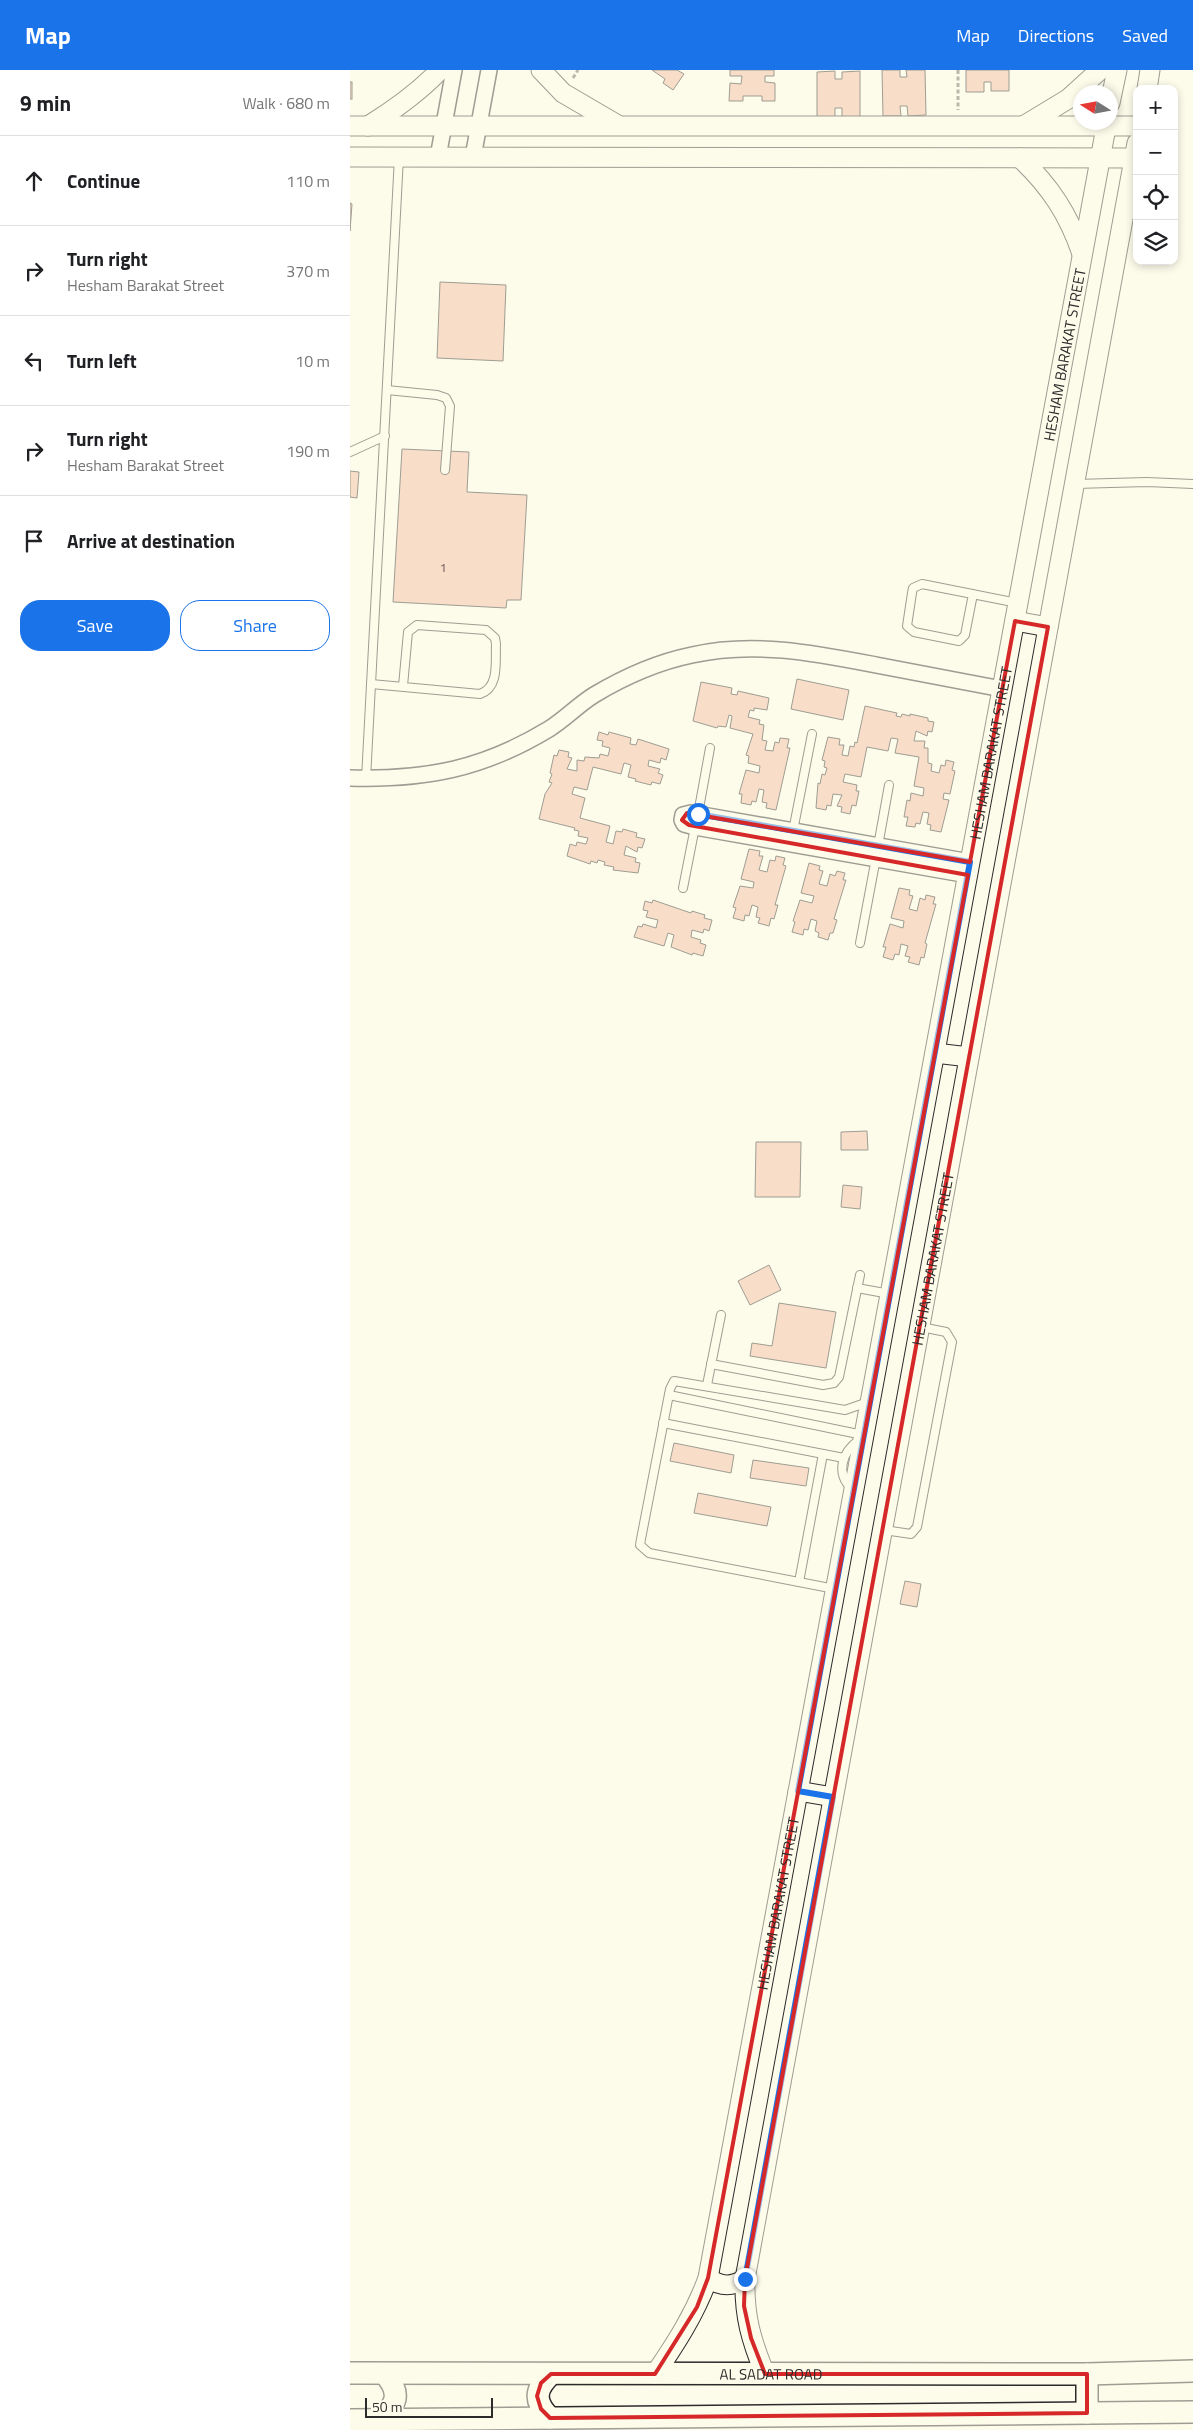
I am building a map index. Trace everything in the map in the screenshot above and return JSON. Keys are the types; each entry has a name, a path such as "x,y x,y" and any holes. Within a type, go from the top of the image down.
{"main road":[{"name":"AL SADAT ROAD","path":"350,2373 1087,2374 1193,2371"},
{"path":"377,2420 392,2410 396,2397 393,2384 385,2374"},
{"path":"550,2418 541,2409 537,2396 541,2383 551,2374"},
{"path":"1087,2374 1087,2413"},
{"path":"350,2420 1193,2412"}],"street":[{"path":"359,126 417,92 440,70"},
{"path":"438,157 454,70"},
{"path":"473,157 489,70"},
{"path":"541,70 562,94 620,126"},
{"path":"1024,126 1068,100 1100,70"},
{"path":"1114,85 1117,70"},
{"path":"1148,85 1150,70"},
{"path":"359,126 1073,125"},
{"path":"1118,125 1133,126"},
{"name":"HESHAM BARAKAT STREET","path":"655,2374 679,2340 697,2308 708,2278 1106,130"},
{"path":"350,156 1101,158 1133,150"},
{"path":"1020,158 1053,192 1065,212 1082,256"},
{"name":"HESHAM BARAKAT STREET","path":"765,2374 750,2338 744,2306 745,2279 1133,161"},
{"path":"1015,621 1048,627"},
{"path":"350,778 414,778 462,768 508,752 551,728 593,695 640,671 691,655 744,648 796,650 1002,688"},
{"path":"696,820 969,869"},
{"path":"696,820 793,831 877,852"},
{"path":"935,1053 969,1057"},
{"path":"798,1791 833,1797"},
{"path":"708,2278 716,2284 726,2286 745,2279"}],"lane":[{"path":"366,778 399,156"},
{"path":"387,390 437,395 446,398 450,406 445,470"},
{"path":"350,452 384,436"},
{"path":"1074,484 1147,482 1193,484"},
{"path":"973,594 966,636 959,641 914,632 907,626 912,593 917,585 922,584 1018,602"},
{"path":"371,684 480,694 486,692 494,682 495,638 486,630 416,625 408,632 402,686"},
{"path":"793,831 812,734"},
{"path":"683,888 710,748"},
{"path":"860,943 889,784"},
{"path":"711,1364 823,1385 834,1383 839,1377 860,1275"},
{"path":"857,1288 890,1294"},
{"path":"706,1385 721,1316"},
{"path":"882,1529 912,1534 917,1527 952,1342 946,1332 919,1326"},
{"path":"835,1589 649,1553 640,1546 641,1539 663,1424 674,1380 846,1410 870,1401"},
{"path":"669,1396 864,1436"},
{"path":"663,1424 844,1458"},
{"path":"854,1490 843,1476 844,1458 848,1449 864,1436"},
{"path":"799,1582 823,1454"}],"path":[{"path":"958,70 958,126"}],"highlighted area":[{"path":"1015,621 1048,627 745,2279 744,2306 751,2338 765,2374 1087,2374 1087,2413 550,2418 541,2409 537,2396 541,2383 551,2374 655,2374 697,2307 708,2278 968,875 689,825 682,820 687,813 970,862"}],"building":[{"path":"652,70 677,70 684,74 673,90 663,83 665,79"},
{"path":"730,70 774,70 774,76 765,76 765,82 775,83 775,101 762,101 762,96 743,96 743,101 729,101 730,83 741,84 742,76 730,76"},
{"path":"882,70 900,70 900,77 907,77 906,70 925,70 926,115 908,116 907,106 900,106 901,116 883,116"},
{"path":"966,70 1009,70 1009,91 991,91 991,82 984,82 984,92 966,92"},
{"path":"835,71 835,79 842,79 842,72 860,71 860,117 842,117 842,108 835,108 835,118 817,118 817,72"},
{"path":"350,82 352,82 352,99 350,99"},
{"path":"350,203 352,204 350,231"},
{"path":"440,282 506,285 503,361 437,358"},
{"path":"402,449 469,452 467,492 527,495 521,600 507,600 506,608 393,602"},
{"path":"350,471 359,472 357,498 350,497"},
{"path":"797,679 849,690 843,720 791,709"},
{"path":"701,682 732,688 731,694 737,695 738,691 769,698 767,710 754,708 754,711 750,710 748,717 760,720 759,724 764,725 762,740 767,741 765,750 773,751 775,742 779,743 780,738 789,739 787,748 790,748 776,810 766,808 767,803 762,802 764,790 759,789 756,802 752,801 751,805 741,803 742,794 739,794 746,770 759,773 760,766 748,763 749,756 746,755 753,734 730,728 732,716 729,715 726,727 718,726 717,728 693,721"},
{"path":"865,706 897,713 896,716 901,717 902,714 910,716 910,714 928,718 928,721 934,722 932,732 928,731 927,736 916,731 914,741 925,741 924,748 928,748 928,763 932,764 931,771 939,773 941,765 945,766 946,760 954,762 952,770 955,771 950,794 944,793 943,799 949,800 941,832 930,830 931,825 927,824 929,813 923,812 920,824 916,823 915,827 906,826 908,817 904,817 907,800 910,801 911,793 923,796 924,788 914,786 919,757 895,753 898,739 891,738 888,751 867,747 861,777 845,774 843,782 857,785 856,791 859,791 856,806 852,805 850,814 841,812 842,807 837,806 842,795 833,794 831,806 827,805 826,810 816,808 818,783 820,784 822,774 825,775 827,768 824,767 825,761 822,760 828,737 840,739 839,745 844,745 842,755 848,756 850,746 854,747 855,742 857,743"},
{"path":"599,732 608,735 609,732 631,738 630,744 636,745 638,739 669,749 666,760 661,758 660,763 649,760 648,766 660,769 658,773 663,775 660,784 652,782 651,785 628,777 631,765 624,763 621,774 593,767 587,790 574,787 572,794 585,798 580,818 610,826 606,842 613,844 616,831 622,832 623,829 637,833 636,837 645,839 642,848 638,847 637,852 626,846 624,855 636,858 635,862 640,863 638,873 613,870 614,867 604,865 605,862 598,860 597,863 591,861 590,864 567,856 570,844 576,846 577,842 586,844 588,838 578,836 579,831 574,830 575,828 539,819 545,794 552,783 549,782 554,755 557,756 559,750 569,752 568,757 572,758 567,769 577,771 577,760 584,761 585,757 599,758 600,754 608,756 610,748 602,746 603,741 597,740"},
{"path":"749,849 760,851 759,856 763,856 759,870 767,872 770,860 775,861 776,856 785,858 783,865 786,866 775,905 778,905 774,919 771,918 769,926 758,923 760,918 756,917 758,907 752,905 749,916 745,915 744,921 733,918 736,908 733,907 740,886 753,888 754,882 741,879"},
{"path":"809,863 820,866 819,870 823,871 819,884 827,886 830,874 835,876 837,871 845,873 843,880 846,880 834,919 837,920 833,933 830,933 828,940 818,937 819,933 815,931 817,921 811,919 808,930 804,929 803,935 792,932 795,922 793,921 800,900 812,903 814,896 801,893"},
{"path":"899,888 910,890 909,895 913,896 909,909 917,911 920,898 925,900 926,895 935,897 933,904 936,904 925,943 927,944 924,958 921,957 919,965 908,962 910,957 905,956 908,946 901,944 899,955 895,954 893,960 883,957 886,947 883,947 890,924 903,928 904,921 891,918"},
{"path":"653,900 691,913 692,911 705,915 704,918 712,920 709,931 704,929 703,933 692,930 691,937 701,940 700,943 706,945 703,956 693,953 692,955 671,947 674,935 668,933 664,946 634,937 638,926 642,927 643,924 656,928 658,920 646,917 648,911 643,910 645,901 652,903"},
{"path":"867,1131 868,1150 841,1150 841,1132"},
{"path":"756,1142 801,1142 800,1197 755,1197"},
{"path":"843,1185 862,1187 860,1209 841,1207"},
{"path":"769,1265 781,1290 750,1305 738,1281"},
{"path":"779,1303 836,1312 826,1368 750,1356 752,1343 772,1346"},
{"path":"674,1443 734,1455 731,1473 670,1461"},
{"path":"753,1460 809,1468 806,1486 750,1478"},
{"path":"698,1493 771,1507 767,1526 694,1513"},
{"path":"905,1581 921,1584 917,1607 900,1604"}],"route":[{"path":"698,814 970,862 798,1791 833,1797 745,2279"}]}
